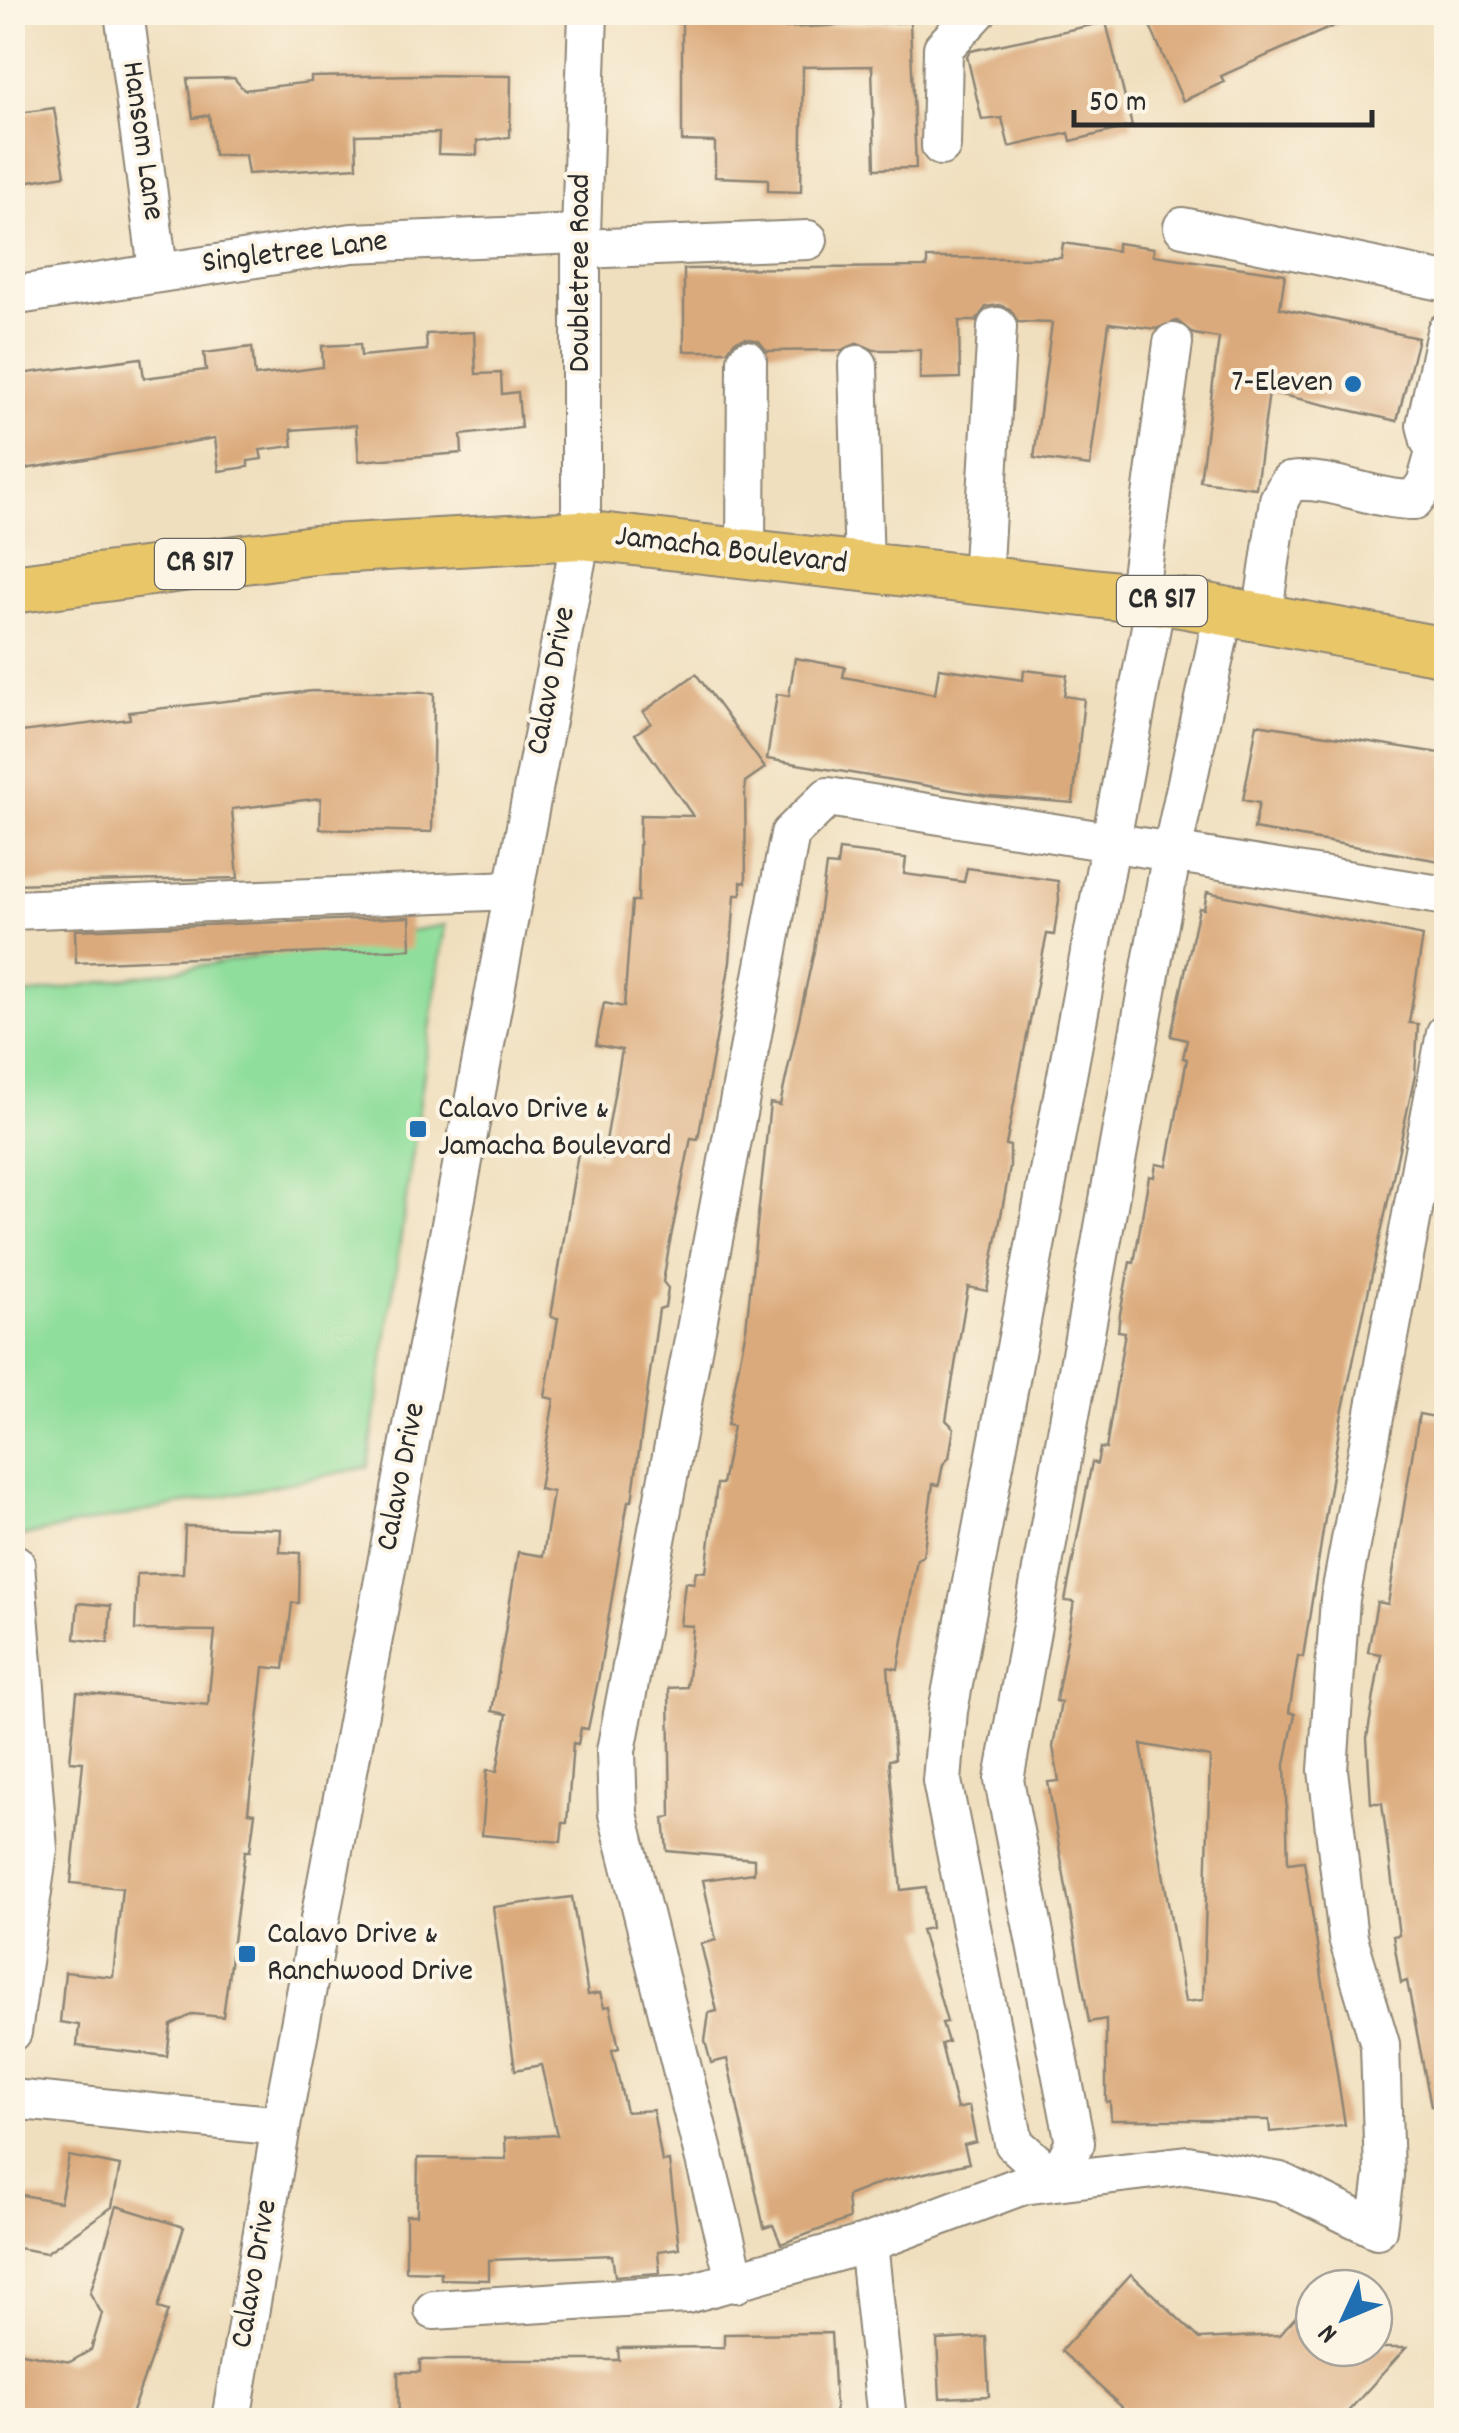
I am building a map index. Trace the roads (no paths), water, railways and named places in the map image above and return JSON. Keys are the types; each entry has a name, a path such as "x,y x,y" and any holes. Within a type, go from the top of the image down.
{"main road":[{"name":"Jamacha Boulevard","path":"12,589 314,550 581,534 1147,599 1446,652"}],"street":[{"name":"Hansom Lane","path":"124,12 158,270"},
{"name":"Doubletree Road","path":"581,534 581,242 588,12"},
{"path":"941,146 943,48 977,12"},
{"path":"1183,227 1446,282"},
{"name":"Singletree Lane","path":"12,296 158,270 352,243 808,240"},
{"path":"982,580 998,327"},
{"path":"1056,2180 1076,2143 1004,1780 1172,852 1279,500 1289,482 1308,479 1394,500 1414,500 1441,450 1426,424 1446,332"},
{"path":"1056,2180 1014,2144 942,1781 952,1692 1114,842 1147,599 1173,343"},
{"path":"746,554 747,360"},
{"path":"858,365 864,567"},
{"name":"Calavo Drive","path":"231,2420 282,2126 581,534"},
{"path":"736,2283 618,1814 616,1750 790,834 828,797 1446,896"},
{"path":"12,910 514,890"},
{"path":"434,2310 688,2294 868,2243 1023,2184 1187,2165 1280,2182 1377,2229 1384,2174 1380,2044 1348,1938 1328,1770 1340,1599 1446,1033"},
{"path":"12,2032 38,1849 15,1564"},
{"path":"12,2099 282,2126"},
{"path":"868,2243 887,2420"}],"place":[{"name":"7-Eleven","path":"1353,384"},
{"name":"Calavo Drive & Jamacha Boulevard","path":"418,1129"},
{"name":"Calavo Drive & Ranchwood Drive","path":"247,1954"}]}
